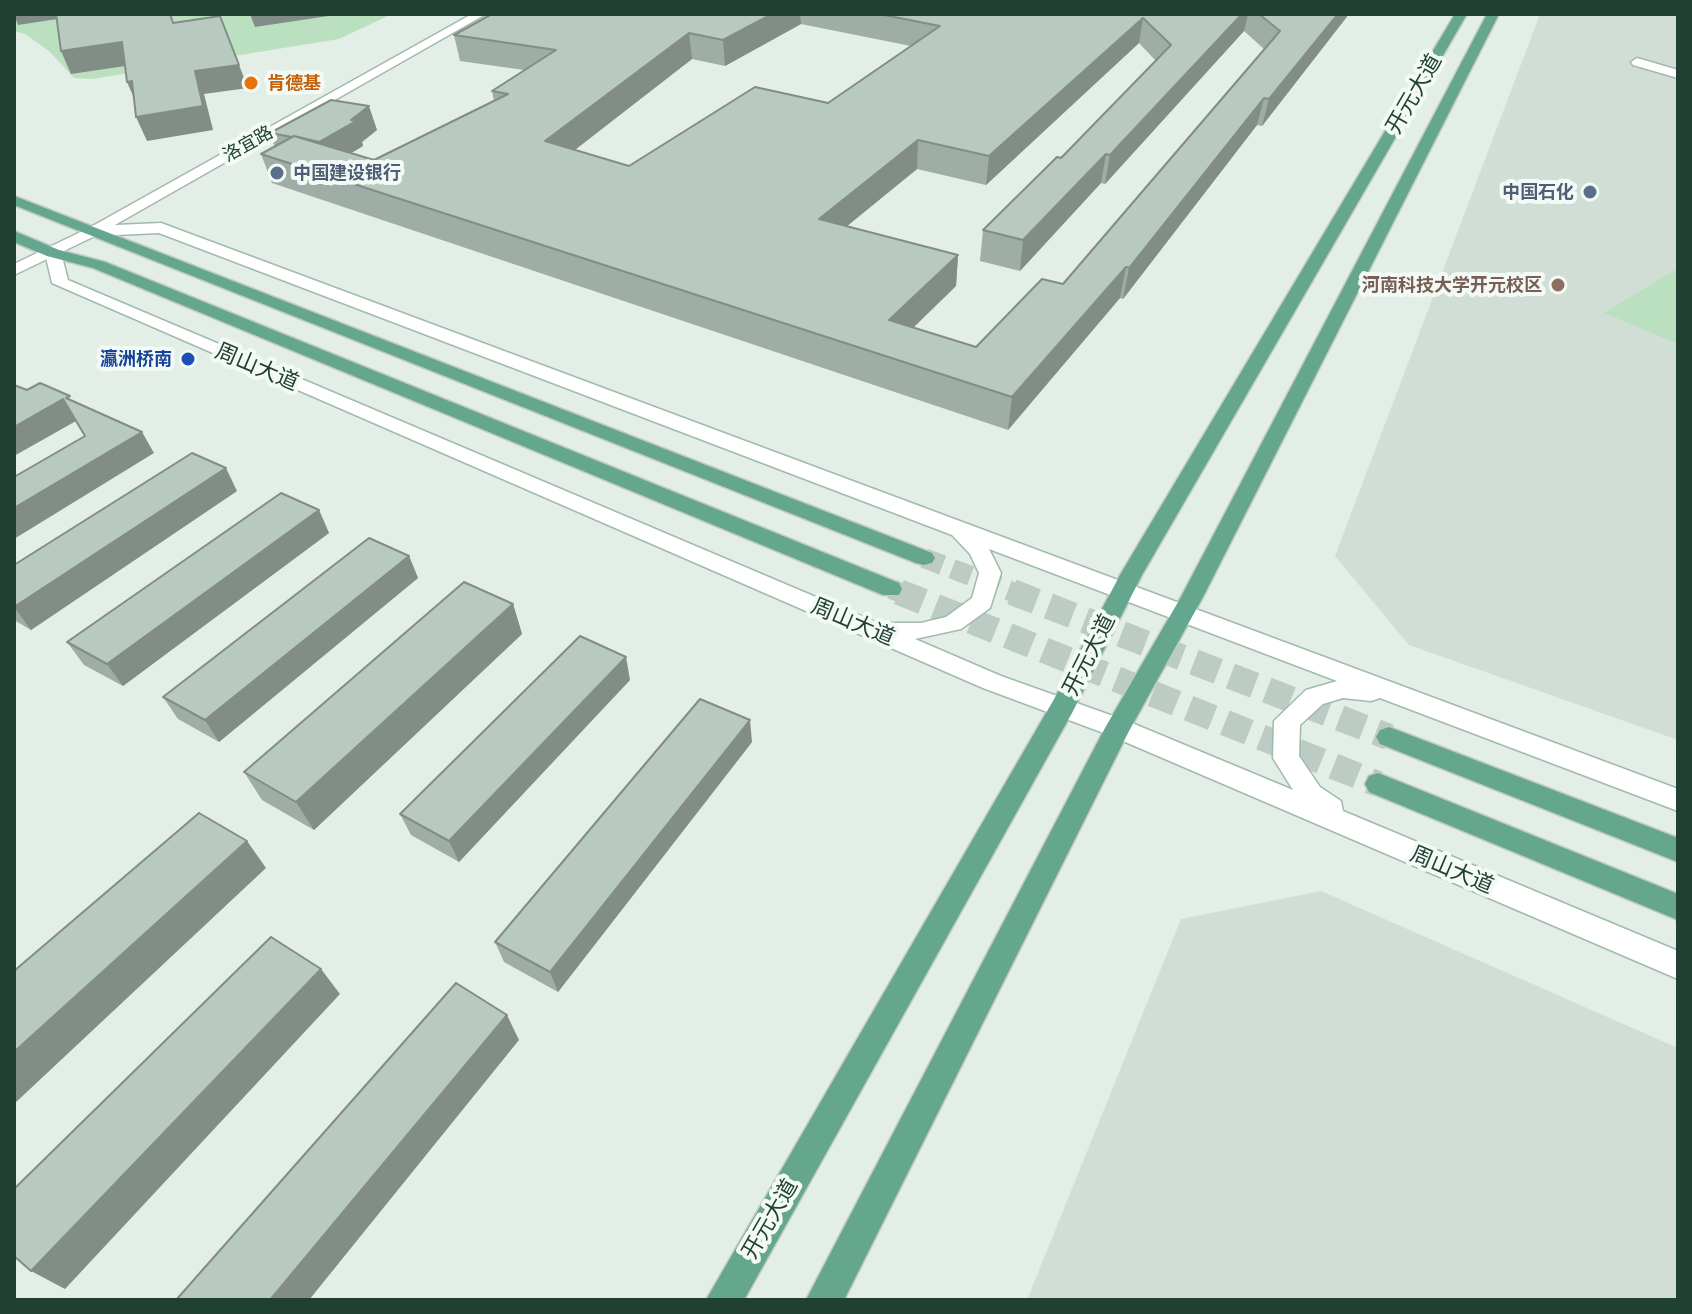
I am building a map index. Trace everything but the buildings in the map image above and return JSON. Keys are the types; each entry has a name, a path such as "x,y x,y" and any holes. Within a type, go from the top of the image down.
{"main road":[{"name":"洛宜路","path":"90,229 468,14"},
{"name":"洛宜路","path":"14,270 480,14"},
{"name":"开元大道","path":"724,1300 1063,706 1123,589 1461,14"},
{"name":"开元大道","path":"824,1300 1118,728 1184,613 1493,14"},
{"path":"1637,62 1678,74"},
{"path":"14,200 924,558"},
{"path":"90,229 161,228 1678,800"},
{"name":"周山大道","path":"14,236 47,250 99,265 891,589"},
{"name":"洛宜路","path":"14,260 47,250"},
{"name":"周山大道","path":"47,250 60,283 992,682 1118,728 1678,965"},
{"path":"869,629 921,631 953,623 982,602 990,573 979,550 955,527"},
{"path":"1362,832 1311,795 1286,758 1287,721 1315,697 1343,689 1405,696"},
{"path":"1389,737 1678,850"},
{"path":"1378,784 1678,907"}],"shaded area":[{"name":"河南科技大学开元校区","path":"1540,14 1678,14 1678,740 1409,645 1335,556"},
{"path":"1321,891 1678,1048 1678,1300 1027,1300 1181,919"}],"green space":[{"path":"14,14 392,14 339,39 92,79 74,78 49,51 25,34 14,31"},
{"path":"1678,268 1678,344 1604,313"}],"tunnel":[{"path":"924,558 1018,594"},
{"path":"891,589 904,594"},
{"path":"899,592 904,594"},
{"path":"1012,592 1389,737"},
{"path":"904,594 1378,784"}],"place":[{"name":"肯德基","path":"251,83"},
{"name":"中国建设银行","path":"277,173"},
{"name":"中国石化","path":"1590,192"},
{"name":"河南科技大学开元校区","path":"1558,285"},
{"name":"瀛洲桥南","path":"188,359"}]}
